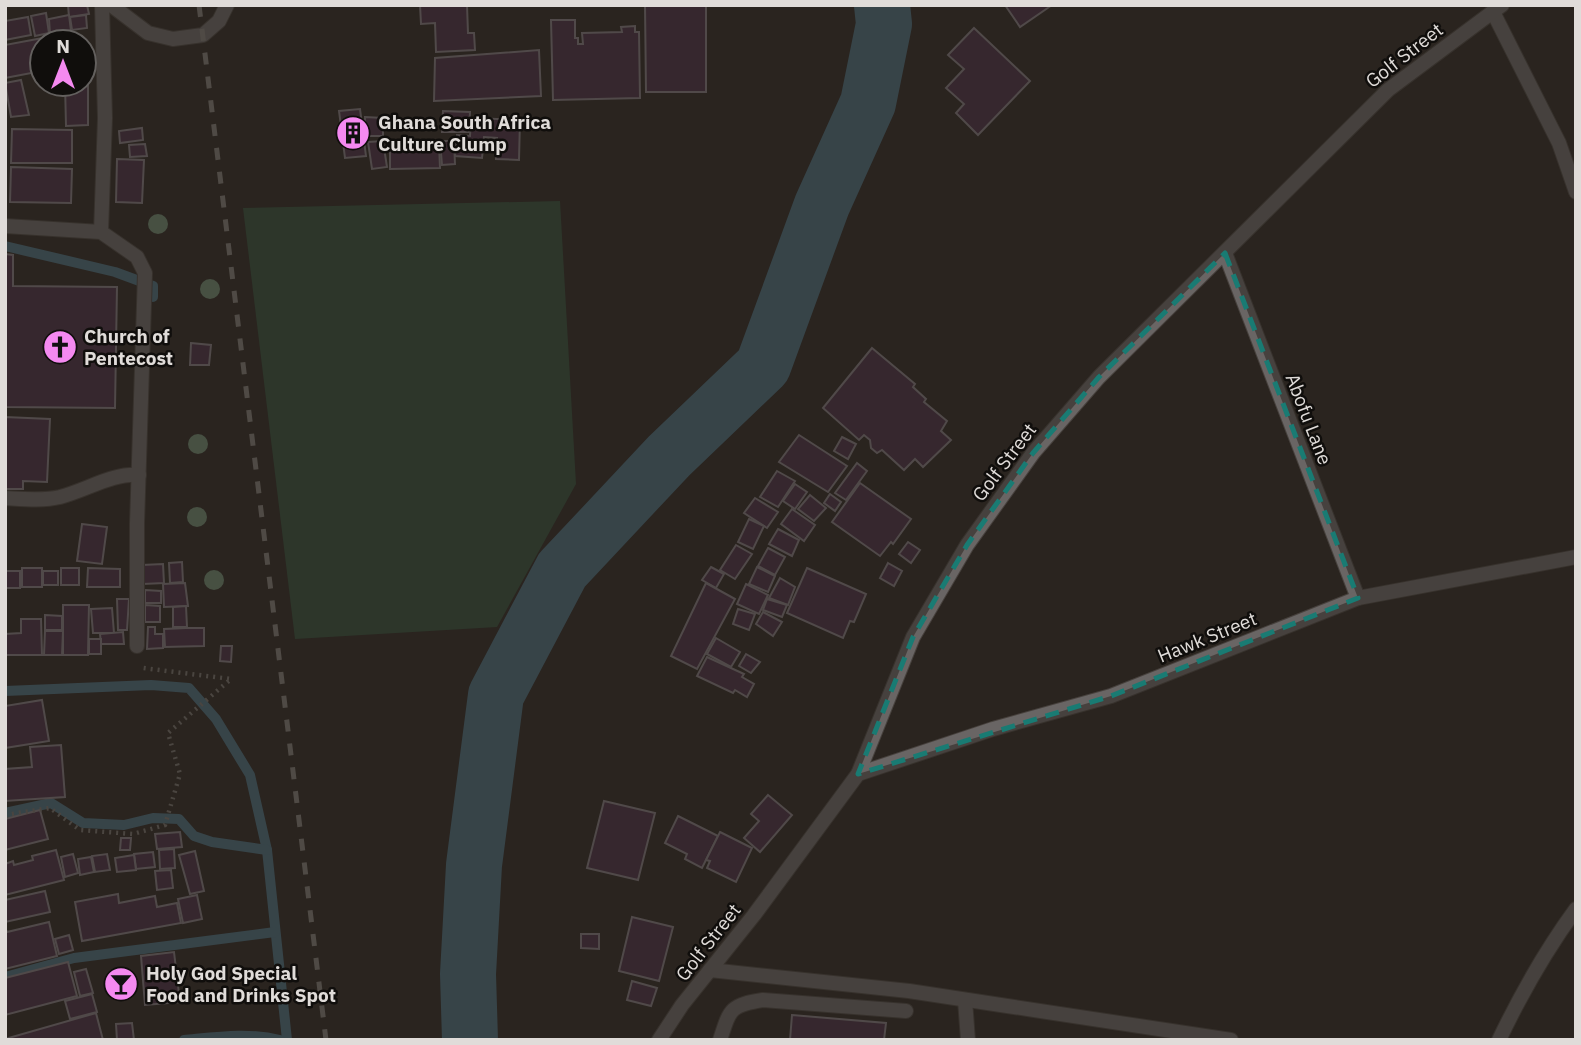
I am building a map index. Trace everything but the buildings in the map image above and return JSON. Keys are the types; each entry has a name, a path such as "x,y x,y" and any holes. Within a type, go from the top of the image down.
{"street":[{"path":"101,232 105,118 102,5"},
{"path":"111,5 148,33 173,39 203,35 219,21 227,5"},
{"path":"1497,8 1559,143 1576,192"},
{"name":"Golf Street","path":"659,1040 858,774 913,638 967,545 1033,453 1099,377 1388,90 1497,8"},
{"path":"5,226 101,232 137,257 145,273 136,524 136,646"},
{"name":"Abofu Lane","path":"1225,253 1358,598"},
{"path":"5,498 57,498 124,474 139,475"},
{"name":"Hawk Street","path":"858,774 993,729 1111,696 1358,598 1576,556"},
{"path":"1499,1040 1519,999 1557,935 1576,909"},
{"path":"710,970 909,991 1231,1040"},
{"path":"720,1040 729,1012 744,1003 764,1000 906,1011"},
{"path":"965,1000 968,1040"}],"path":[{"path":"5,815 50,807 80,830 133,834 165,825 180,774 168,733 231,679 141,668 136,646"}],"highlighted area":[{"path":"1225,253 1358,598 1111,696 858,774 913,637 967,545 1033,453 1099,377"}],"green space":[{"path":"560,201 576,484 497,627 295,639 243,208"}],"waterway":[{"path":"470,1040 468,974 474,865 496,695 562,570 669,456 763,366 822,205 868,103 884,24 882,5"},
{"path":"5,246 115,272 153,286 153,297"},
{"path":"5,691 151,685 189,688 216,719 250,775 267,850 287,1040"},
{"path":"5,813 51,803 83,823 124,825 153,818 179,819 194,836 212,842 267,850"},
{"path":"5,977 74,958 275,932"},
{"path":"184,1040 244,1036 280,1040"}],"railway":[{"path":"199,5 326,1040"}],"place":[{"name":"Ghana South Africa Culture Clump","path":"353,133"},
{"name":"Church of Pentecost","path":"60,347"},
{"name":"Holy God Special Food and Drinks Spot","path":"121,984"}]}
